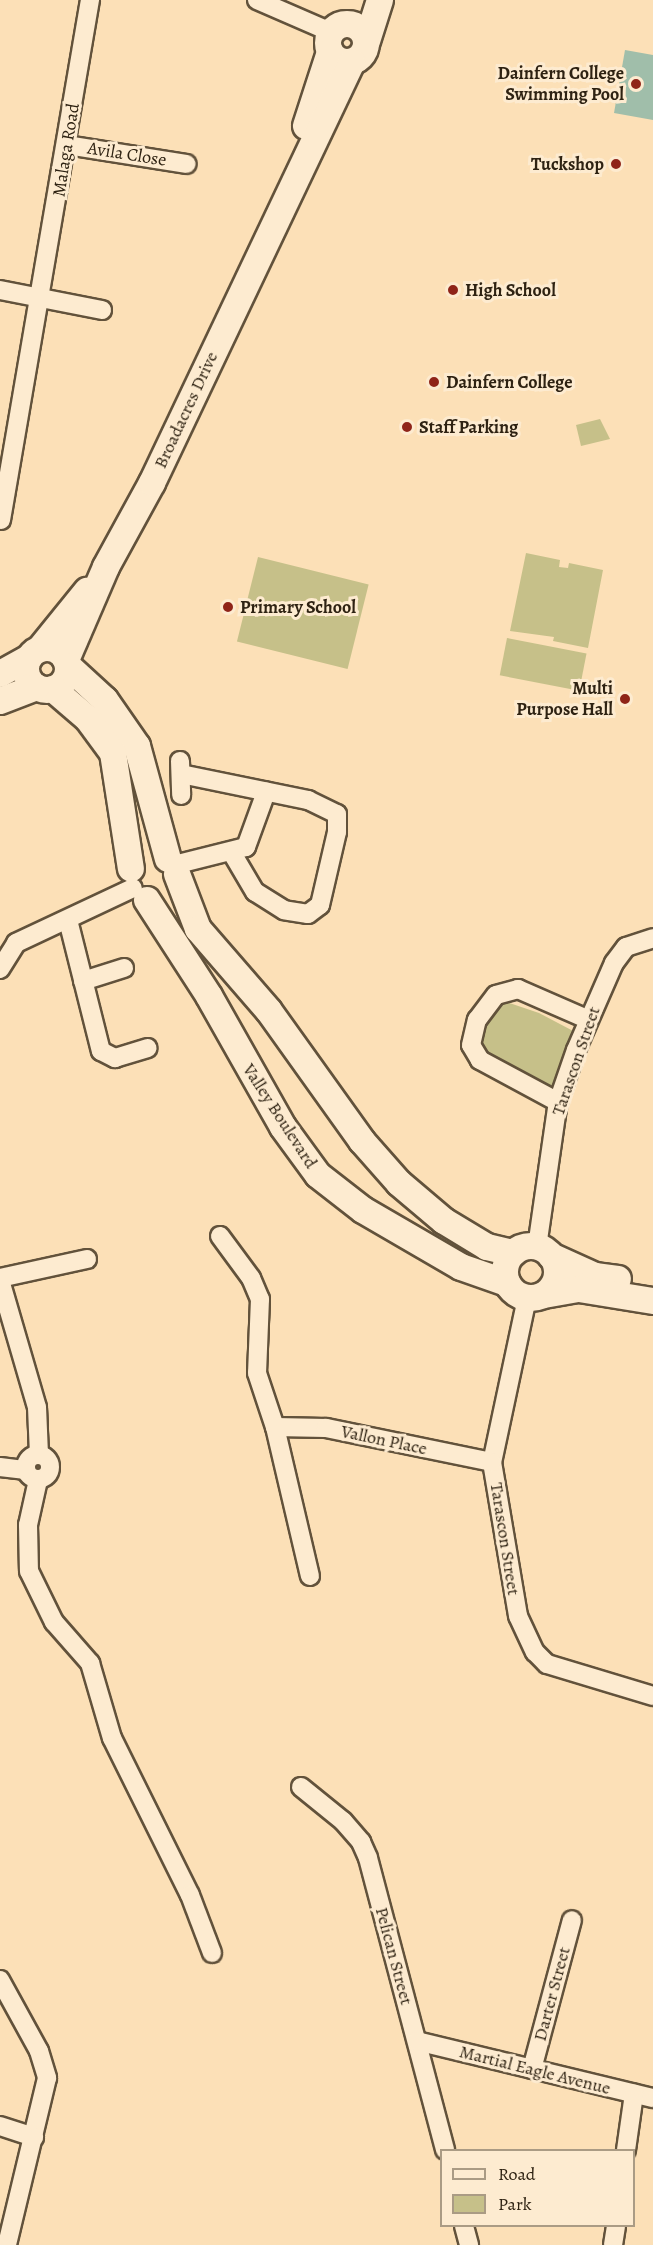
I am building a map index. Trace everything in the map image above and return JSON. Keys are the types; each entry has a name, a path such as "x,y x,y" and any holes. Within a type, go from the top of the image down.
{"street":[{"name":"Malaga Road","path":"1,520 42,299 90,0"},
{"path":"257,0 346,42 378,4"},
{"name":"Broadacres Drive","path":"45,688 63,682 67,663 106,567 152,483 260,250 270,213 317,99 346,42"},
{"name":"Avila Close","path":"67,145 187,164"},
{"path":"0,290 102,310"},
{"name":"Broadacres Drive","path":"0,674 34,653 106,567"},
{"path":"45,688 28,677 34,653 58,651 67,663"},
{"name":"Valley Boulevard","path":"67,663 106,721 119,776 137,886 209,996 283,1127 318,1175 363,1210 462,1267 526,1292 579,1289 653,1301"},
{"path":"0,701 45,688"},
{"name":"Valley Boulevard","path":"45,688 106,721 137,746 173,866 198,929 269,1011 362,1141 399,1184 467,1238 534,1252 595,1275 653,1283"},
{"path":"181,795 181,767 266,792 308,800 337,814 337,832 320,906 308,914 284,910 255,892 232,853"},
{"path":"137,886 147,854 173,866 232,853 248,844 266,792"},
{"path":"0,969 16,943 137,886 169,895 173,866"},
{"path":"68,920 104,1055 115,1058 148,1048"},
{"name":"Tarascon Street","path":"534,1252 558,1102 589,1020 626,947 653,938"},
{"path":"83,981 124,969"},
{"path":"209,996 239,978"},
{"path":"558,1102 480,1060 471,1045 477,1020 496,995 518,989 589,1020"},
{"path":"220,1236 251,1278 260,1299 257,1373 275,1426 310,1576"},
{"path":"534,1252 556,1272 526,1292 505,1267 534,1252"},
{"path":"87,1259 0,1279 37,1407 39,1455 29,1459 32,1475 28,1525 29,1571 54,1622 90,1663 112,1738 187,1889 212,1953"},
{"name":"Tarascon Street","path":"526,1292 492,1462 518,1616 535,1653 553,1667 653,1696"},
{"name":"Vallon Place","path":"275,1426 326,1428 492,1462"},
{"path":"0,1467 32,1475"},
{"name":"Pelican Street","path":"301,1787 343,1821 362,1842 444,2149"},
{"name":"Darter Street","path":"532,2069 572,1920"},
{"path":"0,1980 46,2067 34,2137 7,2245"},
{"name":"Martial Eagle Avenue","path":"417,2041 653,2098"},
{"path":"626,2149 634,2094"},
{"path":"0,2126 34,2137"},
{"path":"464,2227 469,2245"},
{"path":"613,2245 616,2227"}],"green space":[{"path":"600,419 610,439 581,446 576,425"},
{"path":"526,553 560,560 559,567 568,568 569,563 603,570 588,648 553,641 554,637 510,631"},
{"path":"258,557 369,585 348,669 237,641"},
{"path":"507,638 587,653 579,691 500,675"},
{"path":"498,999 539,1013 577,1033 551,1093 472,1045"}],"shaded area":[{"name":"Dainfern College Swimming Pool","path":"625,50 653,55 653,120 614,113"}],"place":[{"name":"Dainfern College Swimming Pool","path":"636,84"},
{"name":"Tuckshop","path":"616,164"},
{"name":"High School","path":"453,290"},
{"name":"Dainfern College","path":"434,382"},
{"name":"Staff Parking","path":"407,427"},
{"name":"Primary School","path":"228,607"},
{"name":"Multi Purpose Hall","path":"625,699"}]}
